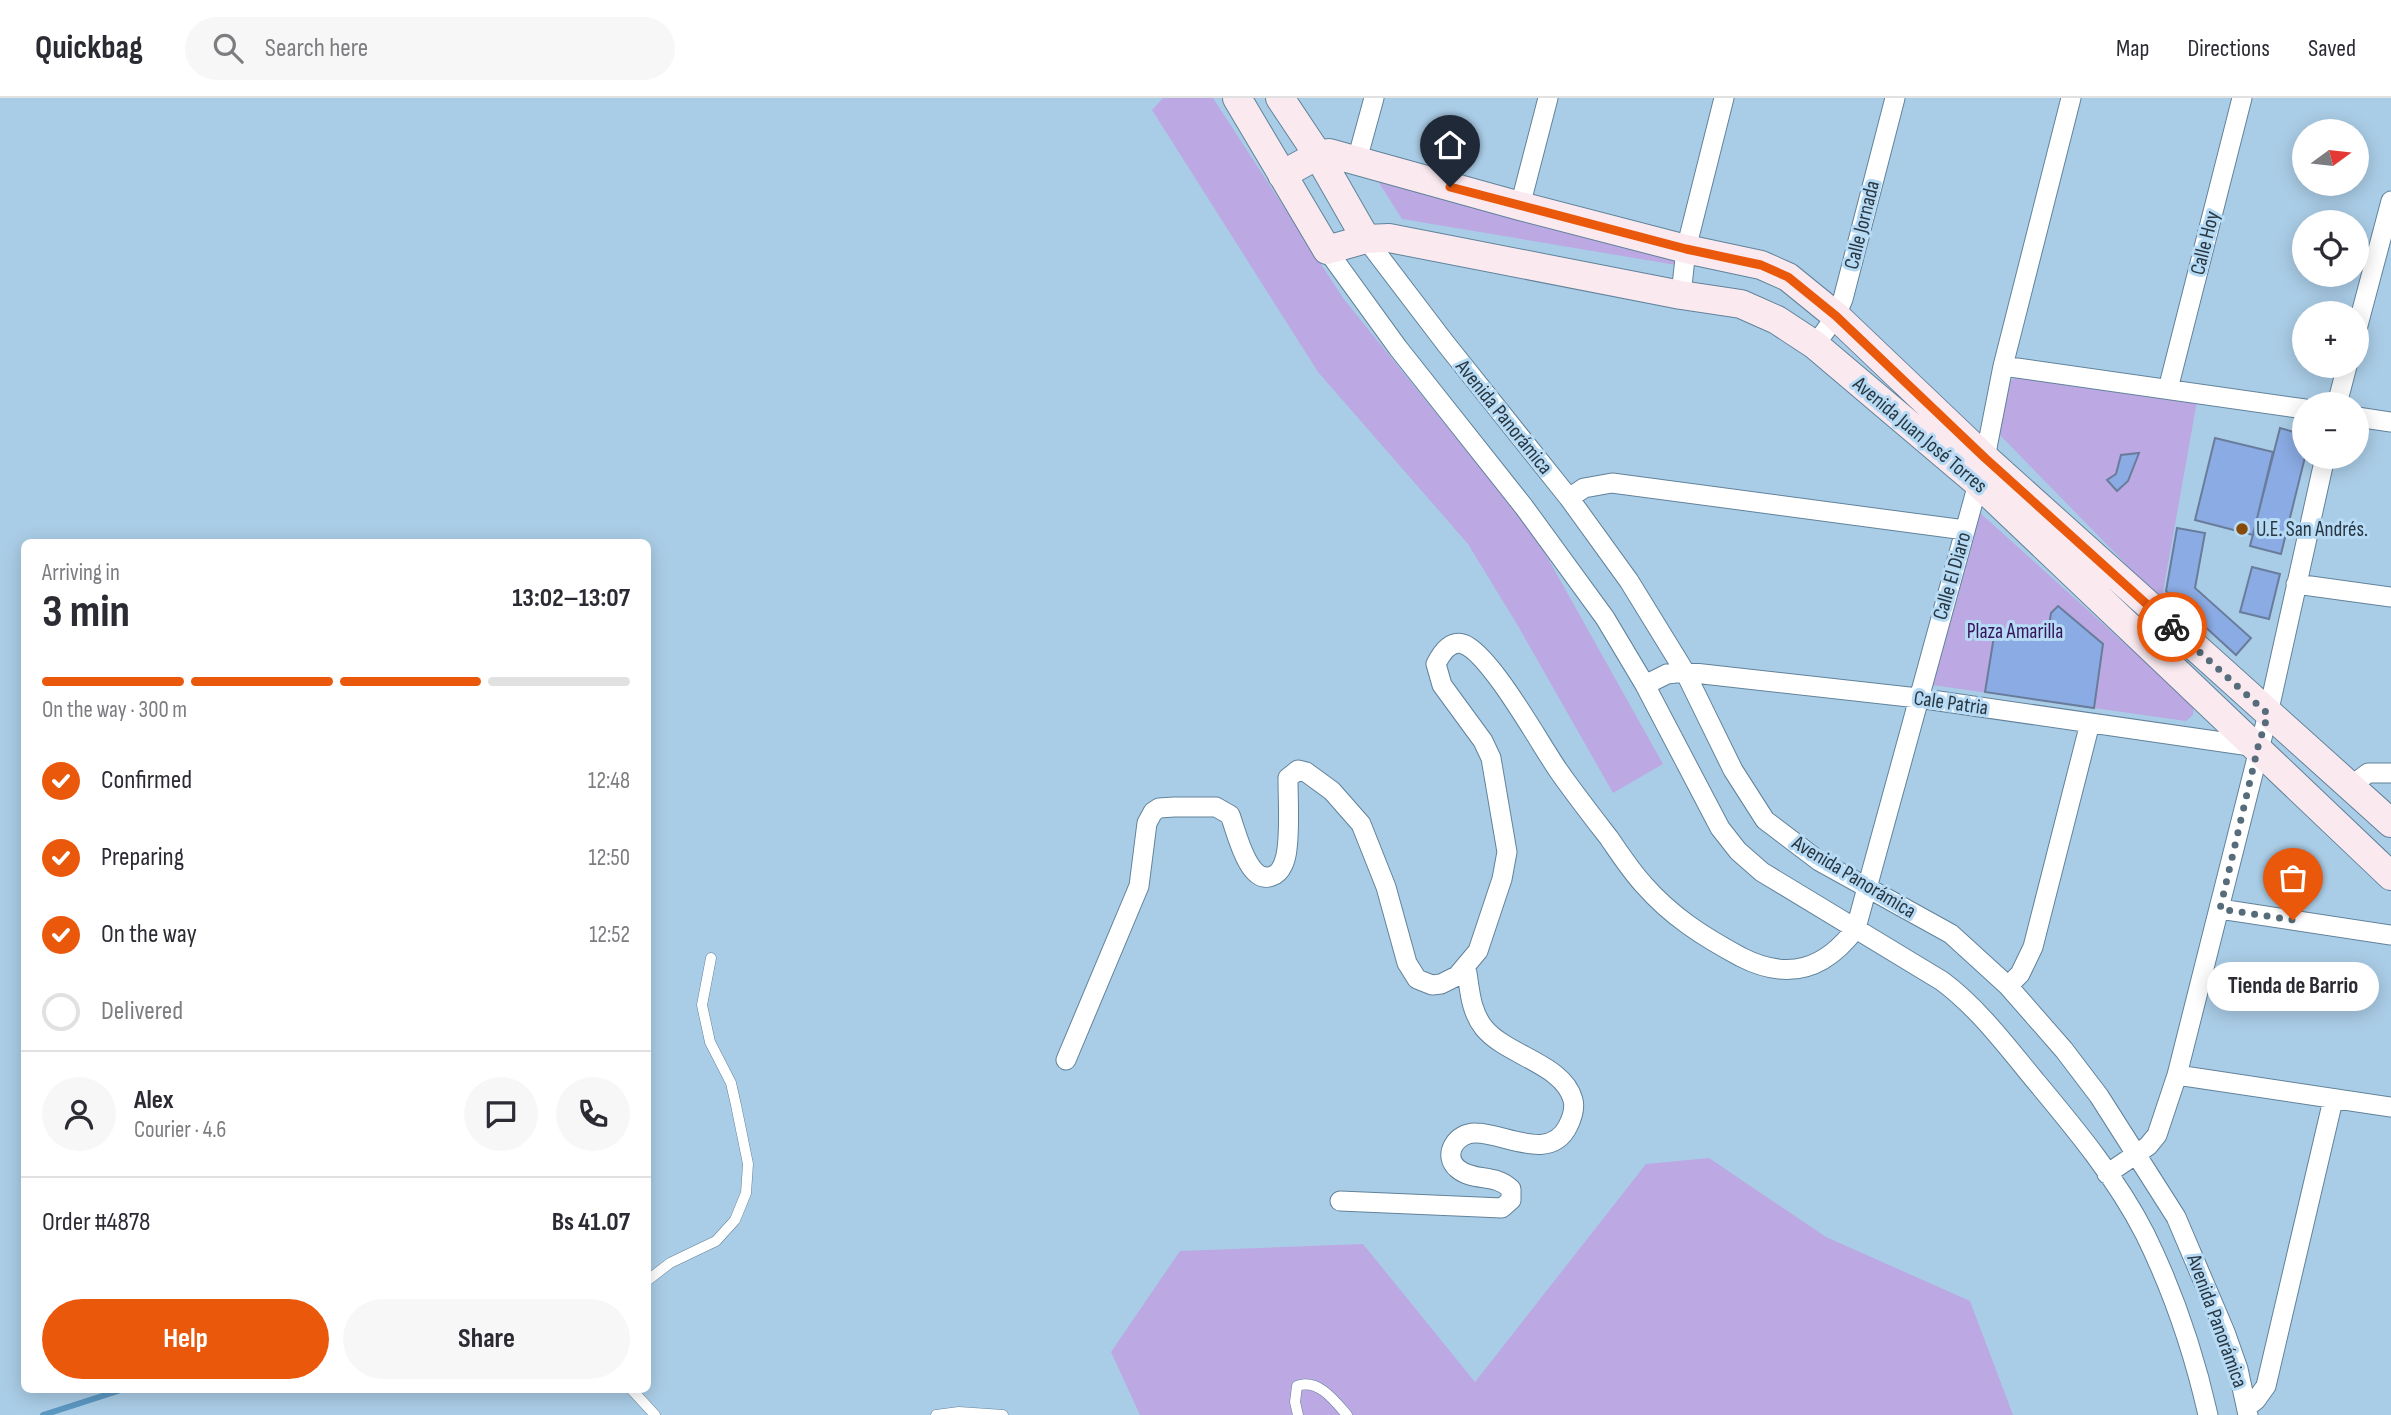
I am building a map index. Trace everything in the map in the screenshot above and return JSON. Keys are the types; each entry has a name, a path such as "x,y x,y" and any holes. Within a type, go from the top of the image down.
{"street":[{"path":"1237,98 1327,250"},
{"path":"1280,98 1318,155 1366,239"},
{"path":"1357,160 1374,98"},
{"path":"1520,206 1548,98"},
{"path":"1681,295 1686,249 1724,98"},
{"name":"Calle Jornada","path":"1815,345 1836,316 1843,299 1895,98"},
{"name":"Calle El Diaro","path":"1856,928 1982,471 2003,366 2071,98"},
{"name":"Calle Hoy","path":"2168,389 2242,98"},
{"name":"Avenida Juan José Torres","path":"1318,155 1329,153 1357,160 1520,206 1686,249 1761,265 1788,277 1836,316 1982,471 2391,876"},
{"path":"1282,175 1318,155"},
{"path":"2364,301 2391,201"},
{"name":"Avenida Juan José Torres","path":"1327,250 1366,239 1389,239 1741,304 1760,310 1815,345 1982,471 2268,714 2391,823"},
{"name":"Avenida Panorámica","path":"1366,239 1569,498 1629,581 1685,672 1733,770 1765,820 1819,861 1951,934 2008,986 2064,1050 2099,1096 2176,1217 2225,1332 2238,1368 2247,1411"},
{"name":"Avenida Panorámica","path":"1327,250 1398,348 1524,507 1605,618 1645,685 1720,828 1738,851 1762,872 1957,992 2010,1050 2107,1174 2144,1233 2199,1374 2208,1415"},
{"path":"2003,366 2292,407"},
{"path":"2369,419 2391,422"},
{"path":"2107,1174 2148,1146 2157,1135 2177,1075 2268,714 2322,469"},
{"path":"1569,498 1584,488 1612,483 1965,530"},
{"path":"2296,584 2391,597"},
{"path":"1066,1060 1139,886 1147,822 1153,812 1159,808 1174,807 1216,807 1225,810 1230,815 1247,863 1255,873 1265,878 1274,876 1282,867 1287,850 1288,778 1298,770 1306,772 1332,791 1361,824 1386,887 1407,963 1418,979 1432,985 1441,984 1464,970 1478,951 1502,879 1507,852 1491,758 1476,731 1442,685 1436,664 1441,653 1454,645 1462,644 1491,667 1559,772 1643,884 1670,911 1702,936 1761,967 1784,971 1801,969 1830,955 1845,943 1856,928"},
{"name":"Cale Patria","path":"1645,685 1667,674 1685,672 1918,698 2258,747"},
{"path":"2008,986 2020,974 2033,947 2090,723"},
{"path":"2351,786 2368,773 2391,773"},
{"path":"2220,909 2391,935"},
{"path":"1340,1201 1502,1209 1511,1200 1511,1189 1504,1181 1470,1175 1458,1169 1453,1164 1451,1150 1458,1138 1464,1133 1478,1132 1534,1146 1553,1141 1567,1128 1573,1100 1565,1082 1507,1048 1483,1028 1472,1007 1467,973 1464,970"},
{"path":"2177,1075 2391,1107"},
{"path":"2247,1411 2266,1386 2333,1100"}],"lane":[{"path":"651,1278 670,1263 716,1241 735,1220 746,1193 748,1164 731,1083 710,1042 702,1005 711,958"},
{"path":"1298,1415 1295,1392 1297,1386 1308,1383 1319,1388 1347,1415"},
{"path":"635,1393 655,1415"},
{"path":"936,1415 959,1412 1003,1415"}],"green space":[{"path":"1163,98 1213,98 1343,298 1536,537 1663,764 1613,793 1468,544 1318,372 1152,110"},
{"path":"1369,167 1676,249 1676,265 1402,219"},
{"path":"2017,377 2197,401 2160,599 1995,430 2008,382"},
{"name":"Plaza Amarilla","path":"1978,511 2194,706 2193,715 2186,721 1932,685"},
{"path":"1709,1158 1826,1237 1970,1301 2013,1415 1140,1415 1111,1352 1180,1251 1363,1244 1475,1382 1646,1164"}],"building":[{"path":"2280,428 2292,431 2292,469 2302,469 2281,554 2250,546"},
{"path":"2215,438 2273,452 2253,535 2195,520"},
{"path":"2139,453 2128,481 2117,491 2107,480 2116,474 2121,455"},
{"path":"2177,528 2205,533 2195,588 2251,638 2236,655 2166,591"},
{"path":"2252,567 2280,574 2269,619 2240,612"},
{"path":"2058,606 2103,644 2094,708 1985,692 1995,630 2047,639 2051,613"}],"waterway":[{"path":"43,1415 112,1393"}],"way so far":[{"path":"2172,627 2268,714 2220,909 2293,920"}],"place":[{"name":"U.E. San Andrés.","path":"2242,529"},
{"name":"Tienda de Barrio","path":"2293,920"}],"route":[{"path":"1450,187 1686,249 1761,265 1788,277 1836,316 1985,458 2172,627"}]}
